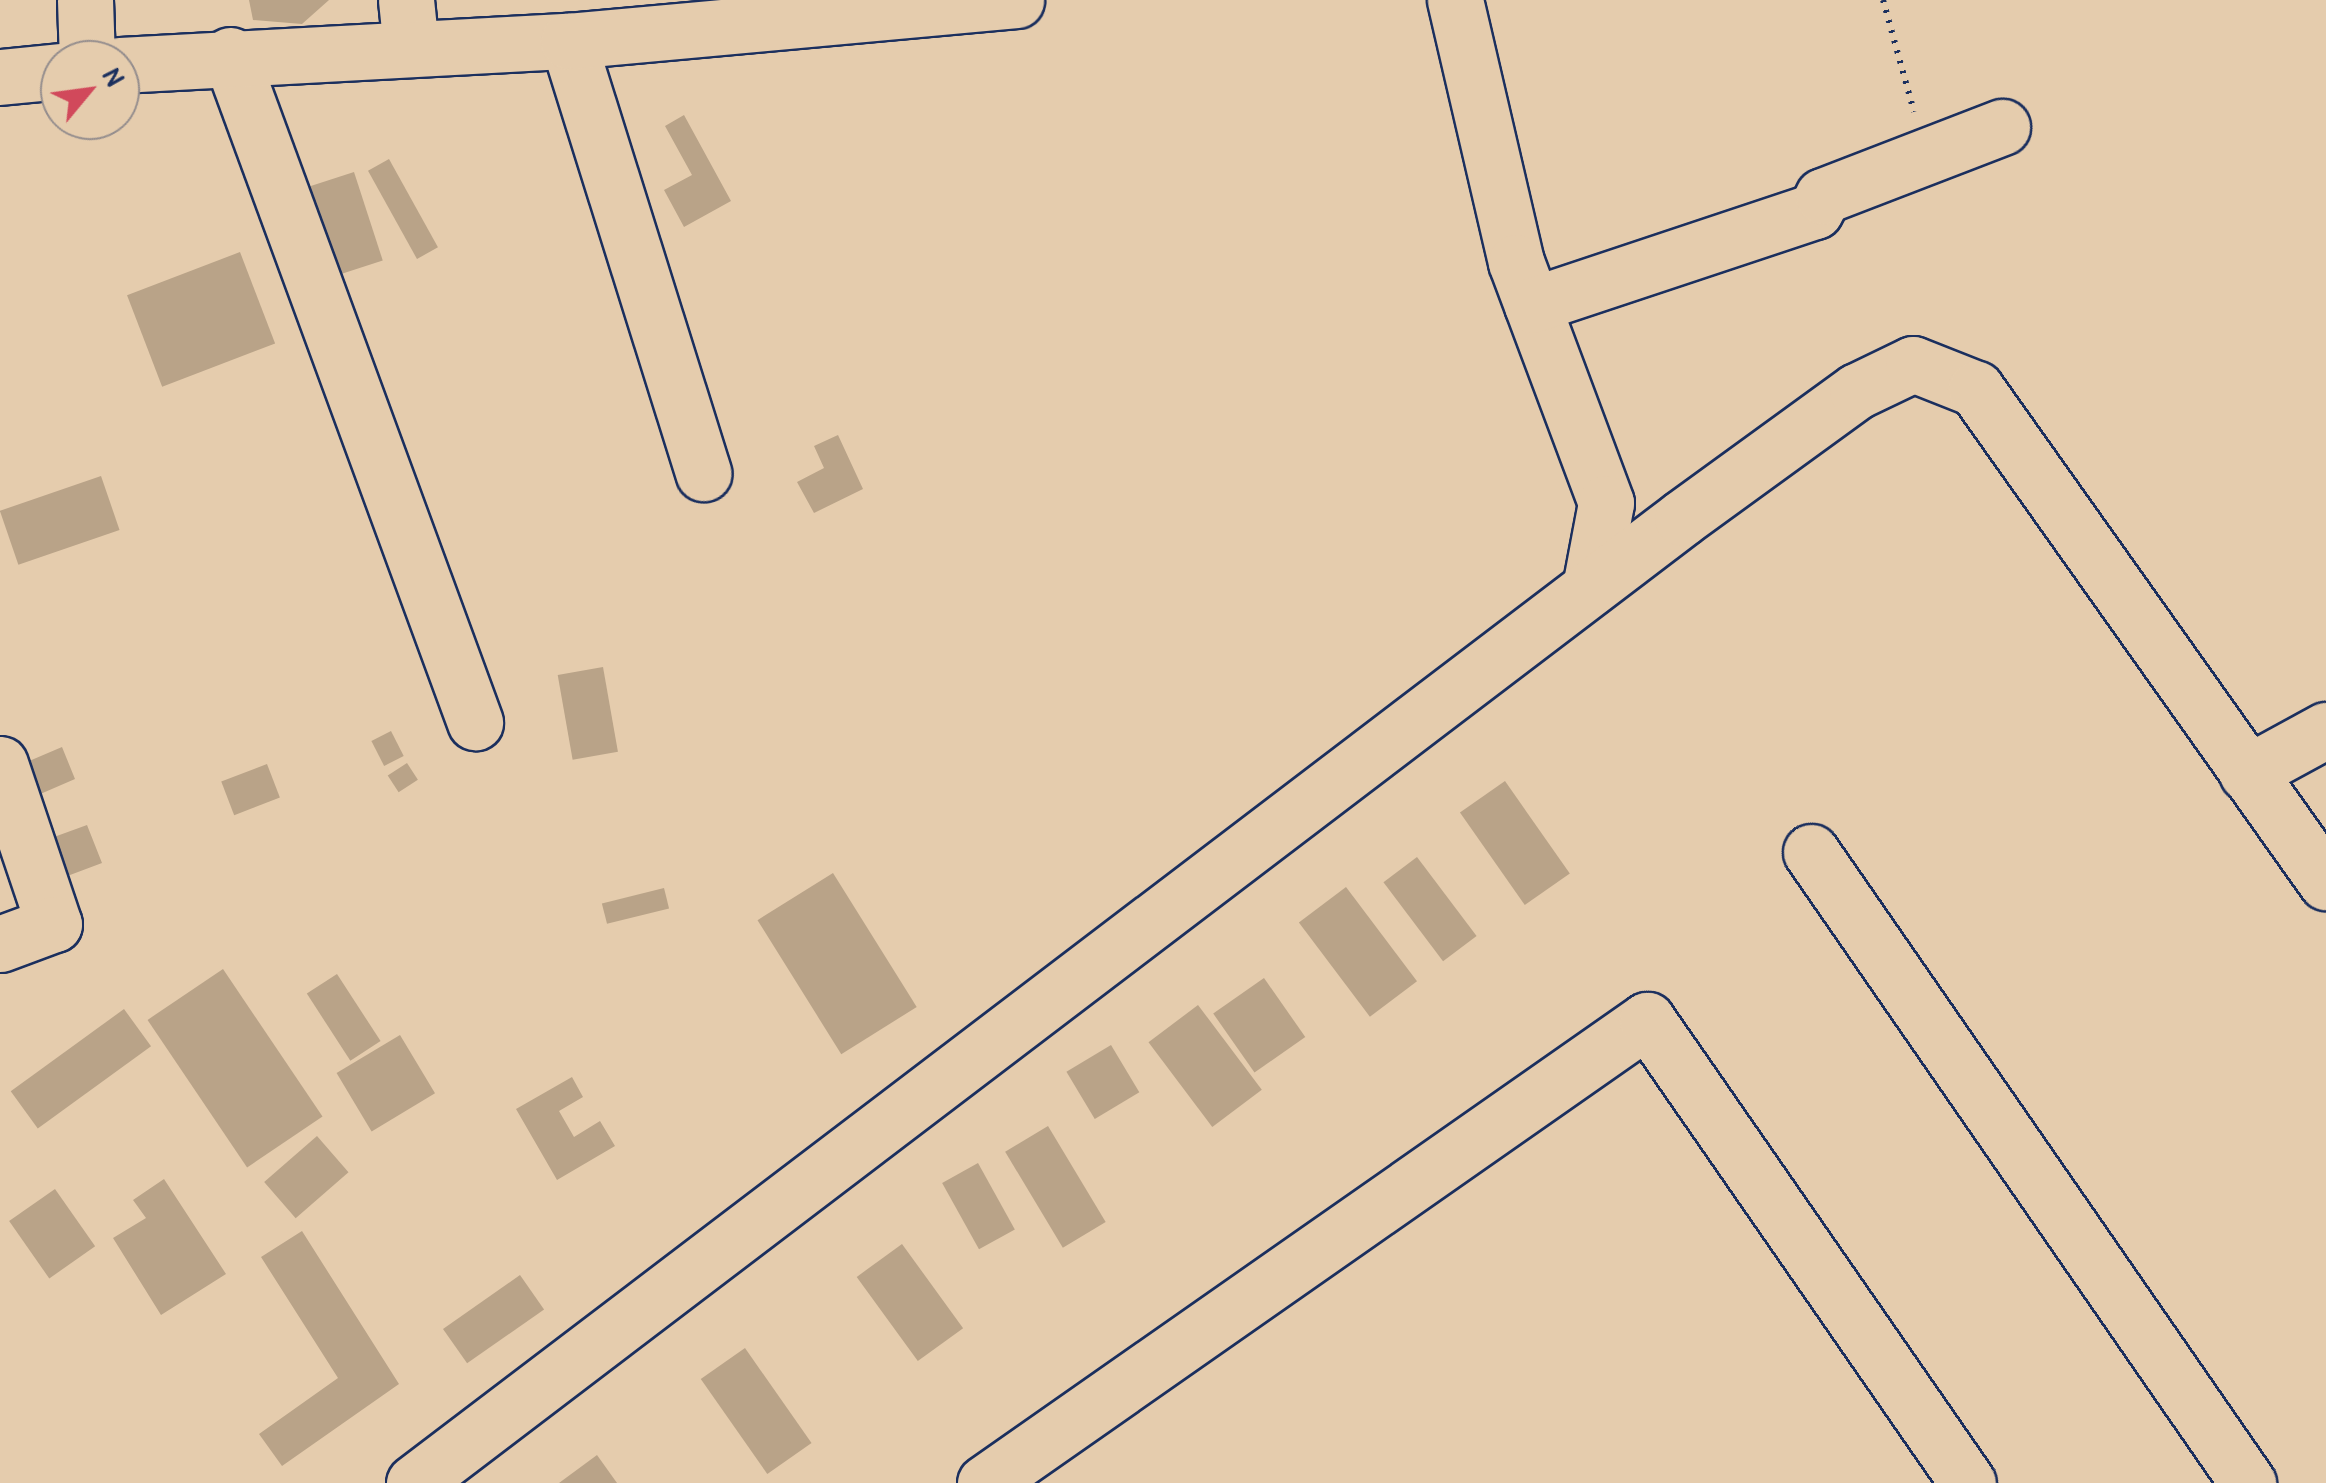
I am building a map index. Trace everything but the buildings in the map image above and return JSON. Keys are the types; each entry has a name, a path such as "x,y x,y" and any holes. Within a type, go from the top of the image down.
{"street":[{"path":"85,0 86,40"},
{"path":"140,63 230,55 409,24 568,41 818,9 1016,0"},
{"path":"1455,0 1532,305 1606,503 1590,588"},
{"path":"568,41 703,473"},
{"path":"230,55 475,722"},
{"path":"0,76 40,73"},
{"path":"1532,305 1815,212 1823,196 2002,127"},
{"path":"414,1483 1682,518 1858,391 1913,364 1976,389 2326,882"},
{"path":"1606,503 1682,518"},
{"path":"2247,773 2326,730"},
{"path":"0,764 54,924 0,944"},
{"path":"1811,852 2248,1483"},
{"path":"985,1483 1647,1020 1968,1483"}],"path":[{"path":"1883,0 1926,156"}]}
